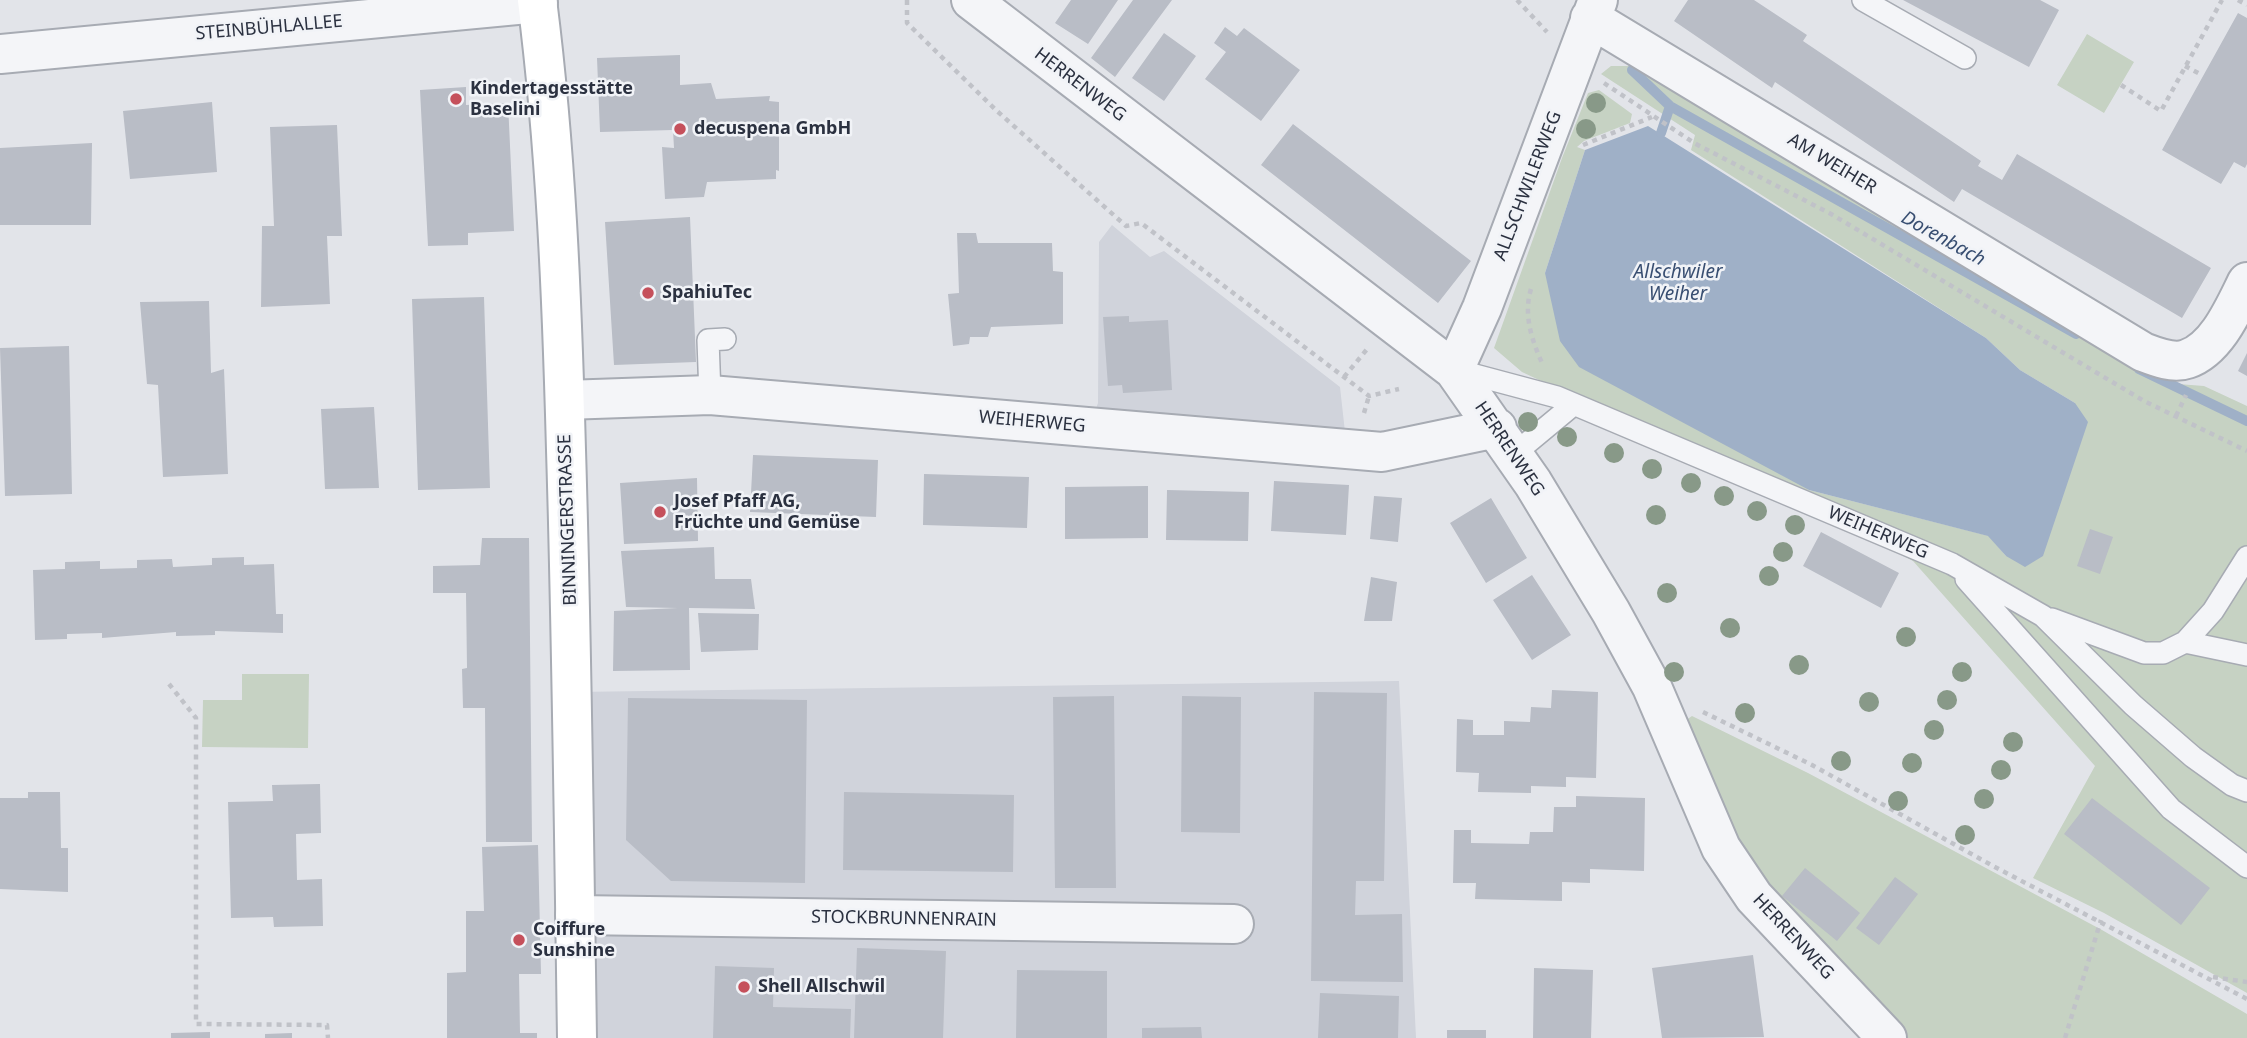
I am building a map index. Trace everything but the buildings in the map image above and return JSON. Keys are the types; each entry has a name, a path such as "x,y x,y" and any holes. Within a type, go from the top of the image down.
{"street":[{"name":"STEINBÜHLALLEE","path":"0,54 537,1"},
{"name":"BINNINGERSTRASSE","path":"537,1 551,131 565,400 573,679 577,1038"},
{"name":"HERRENWEG","path":"980,3 1454,370 1505,441 1611,611 1651,687 1721,848 1754,897 1887,1038"},
{"name":"ALLSCHWILERWEG","path":"1454,370 1482,308 1594,9"},
{"name":"AM WEIHER","path":"1594,9 2143,352 2164,360 2186,359 2204,348 2227,322 2247,282"},
{"name":"WEIHERWEG","path":"565,400 710,395 1382,452 1505,441"},
{"name":"STOCKBRUNNENRAIN","path":"575,915 1234,924"}],"lane":[{"path":"1863,0 1965,58"},
{"path":"710,395 708,340 725,340"},
{"name":"WEIHERWEG","path":"1454,370 1565,401 1952,564 2043,616 2133,705 2193,757 2232,785 2247,791"},
{"path":"1505,441 1565,401"},
{"path":"2043,616 2144,653 2163,653 2185,642 2213,611 2247,557"},
{"path":"1952,564 2171,809 2247,867"},
{"path":"2185,642 2247,655"}],"path":[{"path":"906,0 907,23 997,111 1126,226 1141,223 1368,396 1399,388"},
{"path":"1517,0 1553,38"},
{"path":"2121,85 2161,111 2222,0"},
{"path":"2238,0 2247,5"},
{"path":"2185,66 2200,74"},
{"path":"1602,82 1694,143 1866,234 2144,401 2247,451"},
{"path":"1577,147 1652,117"},
{"path":"1535,277 1527,303 1532,341 1565,401"},
{"path":"169,684 196,718 196,1024 327,1025 328,1038"},
{"path":"1701,711 1812,765 1993,866 2209,976 2247,999"},
{"path":"2066,1038 2101,920"},
{"path":"2209,976 2247,982"}],"shaded area":[{"path":"1112,225 1150,257 1164,251 1340,387 1345,432 1094,414 1098,403 1099,242"},
{"path":"1399,681 1416,1038 577,1038 573,692"}],"green space":[{"path":"2087,34 2134,62 2104,113 2057,85"},
{"path":"1639,59 1850,194 2178,384 2204,386 2247,406 2247,993 2104,913 2033,878 2095,766 1913,561 1822,513 1522,372 1494,348 1588,93 1599,90 1632,114 1630,123 1584,141 1577,147 1585,150 1545,273 1809,490 1989,536 2006,556 2075,403 2020,370 1986,338 1691,150 1695,135 1601,74 1611,66 1631,66"},
{"path":"242,674 309,674 308,748 202,747 203,700 242,700"},
{"path":"1692,716 1808,773 2102,930 2247,1014 2247,1038 1907,1038 1771,898 1734,841 1682,723"}],"water":[{"name":"Allschwiler Weiher","path":"1648,126 1986,338 2020,370 2075,403 2088,422 2043,556 2025,567 2006,556 1988,536 1809,490 1579,367 1560,341 1545,273 1585,150"}],"waterway":[{"name":"Dorenbach","path":"1632,70 1670,106 2076,334"},
{"path":"1661,133 1670,106"},
{"name":"Dorenbach","path":"2139,369 2247,421"}],"place":[{"name":"Kindertagesstätte Baselini","path":"456,99"},
{"name":"decuspena GmbH","path":"680,129"},
{"name":"SpahiuTec","path":"648,293"},
{"name":"Josef Pfaff AG, Früchte und Gemüse","path":"660,512"},
{"name":"Coiffure Sunshine","path":"519,940"},
{"name":"Shell Allschwil","path":"744,987"}]}
